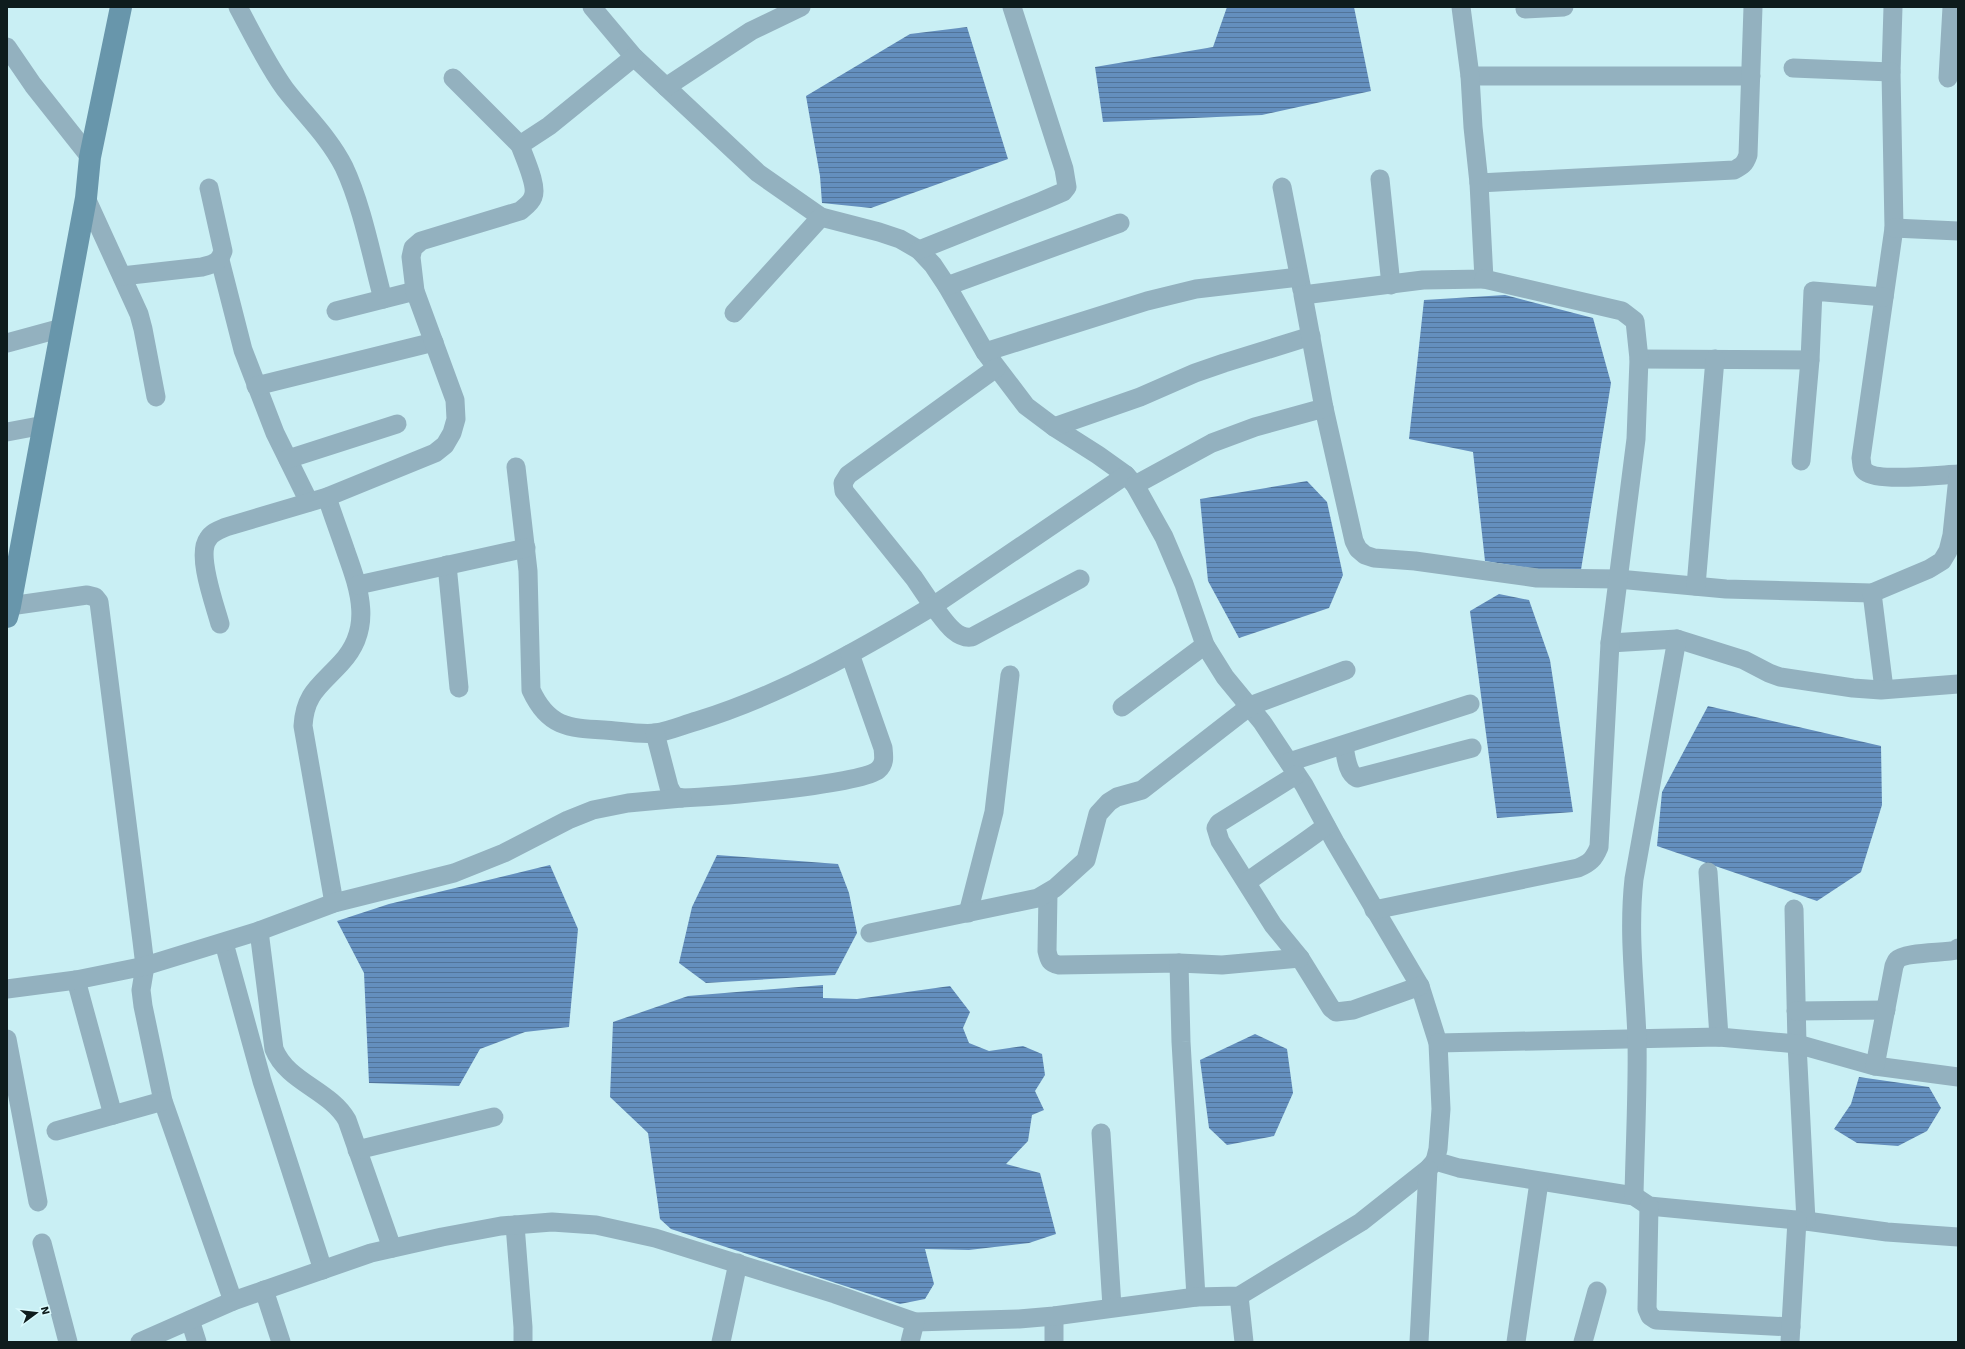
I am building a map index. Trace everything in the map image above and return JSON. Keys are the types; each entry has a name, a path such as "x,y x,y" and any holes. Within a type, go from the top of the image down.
{"main road":[{"path":"9,612 12,576 44,425 86,198 90,157 122,7"}],"street":[{"path":"238,7 258,46 284,87 326,137 343,166 352,186 383,299"},
{"path":"592,7 634,57 758,173 822,217 900,239 919,250 934,265 984,352 1026,406 1054,427 1098,454 1130,480 1164,538 1184,584 1205,645 1225,677 1262,722 1292,768 1420,986 1438,1043 1441,1109 1438,1149 1431,1165 1419,1342"},
{"path":"666,87 752,31 801,7"},
{"path":"919,250 1042,201 1063,192 1067,187 1064,169 1012,7"},
{"path":"1461,7 1470,76 1473,127 1479,183 1484,279"},
{"path":"1526,9 1564,7"},
{"path":"1479,183 1734,170 1741,166 1746,162 1748,155 1753,7"},
{"path":"1893,7 1891,72 1894,228 1861,458 1862,467 1864,472 1872,476 1885,477 1958,474"},
{"path":"1948,78 1952,7"},
{"path":"10,57 90,157"},
{"path":"520,145 549,126 634,57"},
{"path":"1793,68 1891,72"},
{"path":"1470,76 1751,76"},
{"path":"220,624 204,562 204,549 207,539 214,532 226,527 318,500 435,453 445,445 452,434 456,419 455,400 415,291 411,257 413,248 421,241 520,211 533,198 535,190 520,145 453,78"},
{"path":"1380,179 1391,285"},
{"path":"1282,187 1324,408 1354,542 1358,549 1365,555 1374,558 1415,561 1537,578 1618,579 1726,589 1872,592 1929,569 1942,561 1948,551 1952,535 1958,477"},
{"path":"209,188 223,251 220,260 243,350 256,386 288,459 318,500 358,585 362,609 360,627 354,643 343,661 312,694 305,706 303,726 334,903"},
{"path":"86,198 122,276 143,329 156,397"},
{"path":"734,313 822,217"},
{"path":"947,286 1120,223"},
{"path":"1894,228 1958,231"},
{"path":"122,276 202,267 214,264 220,260"},
{"path":"984,352 1147,301 1196,289 1391,285 1423,280 1484,279 1622,311 1635,320 1639,359 1636,439 1610,643 1598,847 1594,858 1588,864 1578,868 1374,910"},
{"path":"336,311 415,291"},
{"path":"1801,461 1810,360 1813,291 1884,297"},
{"path":"7,343 62,328"},
{"path":"1054,427 1140,397 1216,365 1311,336"},
{"path":"256,386 434,342"},
{"path":"1639,359 1810,360"},
{"path":"1696,586 1715,359"},
{"path":"996,368 848,475 843,484 844,491 914,578 933,606 954,632 962,637 972,637 1080,579"},
{"path":"516,466 526,548 531,690 536,701 557,722 572,728 655,733 745,705 850,654 933,606 1130,480 1212,443 1255,428 1324,408"},
{"path":"288,459 397,424"},
{"path":"7,432 44,425"},
{"path":"358,585 526,548"},
{"path":"447,565 458,688"},
{"path":"1872,592 1884,689"},
{"path":"9,612 87,595 95,597 99,602 145,966 141,990 143,1006 163,1100 233,1300"},
{"path":"1610,643 1678,639 1744,660 1780,677 1853,688 1884,689 1958,684"},
{"path":"1678,639 1631,901 1630,942 1637,1038 1641,1201 1647,1309 1650,1316 1656,1320 1790,1334 1801,1221 1794,908"},
{"path":"1122,707 1205,645"},
{"path":"7,989 76,980 145,966 259,931 334,903 454,873 504,854 568,820 593,810 628,803 786,789 845,780 872,774 879,769 884,761 883,748 850,654"},
{"path":"870,933 1038,898 1048,893 1081,867 1086,860 1098,814 1103,807 1117,798 1142,790 1250,706 1346,670"},
{"path":"968,912 994,812 1010,675"},
{"path":"1420,986 1353,1010 1336,1012 1331,1008 1300,958 1273,925 1220,841 1216,828 1219,823 1292,768 1344,746 1470,704"},
{"path":"655,733 669,787 674,796 682,798"},
{"path":"1344,746 1352,776 1358,778 1472,748"},
{"path":"1247,882 1326,826"},
{"path":"1708,872 1719,1037"},
{"path":"1048,893 1048,951 1052,964 1179,963 1222,965 1300,958"},
{"path":"259,931 274,1049 278,1060 341,1110 347,1120 392,1248"},
{"path":"224,942 262,1081 323,1270"},
{"path":"1875,1066 1897,960 1904,956 1948,952 1957,950 1958,948"},
{"path":"1179,963 1181,1042 1196,1297"},
{"path":"76,980 113,1115"},
{"path":"1796,1011 1886,1010"},
{"path":"1438,1043 1719,1037 1796,1044 1875,1066 1958,1077"},
{"path":"7,1039 38,1202"},
{"path":"56,1131 163,1100"},
{"path":"357,1150 494,1117"},
{"path":"1101,1133 1112,1307"},
{"path":"140,1342 233,1300 371,1253 442,1237 515,1225 552,1222 596,1225 655,1238 835,1294 914,1322 1054,1316 1112,1307 1196,1297 1239,1296 1361,1222 1431,1165 1459,1168 1641,1201 1887,1232 1958,1238"},
{"path":"1516,1342 1539,1182"},
{"path":"515,1225 523,1342"},
{"path":"42,1243 68,1342"},
{"path":"721,1342 738,1263"},
{"path":"264,1290 281,1342"},
{"path":"1583,1342 1597,1291"},
{"path":"1239,1296 1244,1342"},
{"path":"1054,1316 1054,1342"},
{"path":"190,1320 197,1342"},
{"path":"910,1342 914,1322"}],"water":[{"path":"1227,7 1354,7 1371,91 1262,115 1103,122 1095,67 1213,47"},
{"path":"967,27 1008,159 871,208 822,203 820,176 806,96 910,34"},
{"path":"1505,295 1593,318 1611,383 1580,576 1485,561 1473,452 1409,439 1424,300"},
{"path":"1307,481 1327,502 1343,575 1329,608 1239,638 1208,581 1200,499"},
{"path":"1499,594 1529,600 1550,660 1573,812 1497,818 1470,611"},
{"path":"1708,706 1881,746 1882,805 1861,872 1817,901 1657,846 1662,792"},
{"path":"717,855 838,864 849,893 857,933 835,975 706,983 679,963 692,907"},
{"path":"550,865 578,929 569,1027 525,1032 480,1049 459,1086 369,1083 364,973 337,921 389,904"},
{"path":"823,985 823,998 857,999 950,986 970,1012 963,1028 969,1043 989,1051 1023,1046 1042,1054 1045,1075 1035,1091 1044,1110 1032,1115 1028,1141 1006,1164 1040,1173 1056,1234 1029,1243 969,1250 925,1249 934,1284 925,1299 900,1304 671,1229 660,1219 648,1133 610,1097 613,1022 688,996"},
{"path":"1255,1034 1287,1049 1293,1093 1274,1136 1227,1145 1209,1128 1200,1060"},
{"path":"1859,1077 1929,1087 1941,1108 1927,1131 1898,1146 1857,1143 1834,1129 1851,1104"}]}
